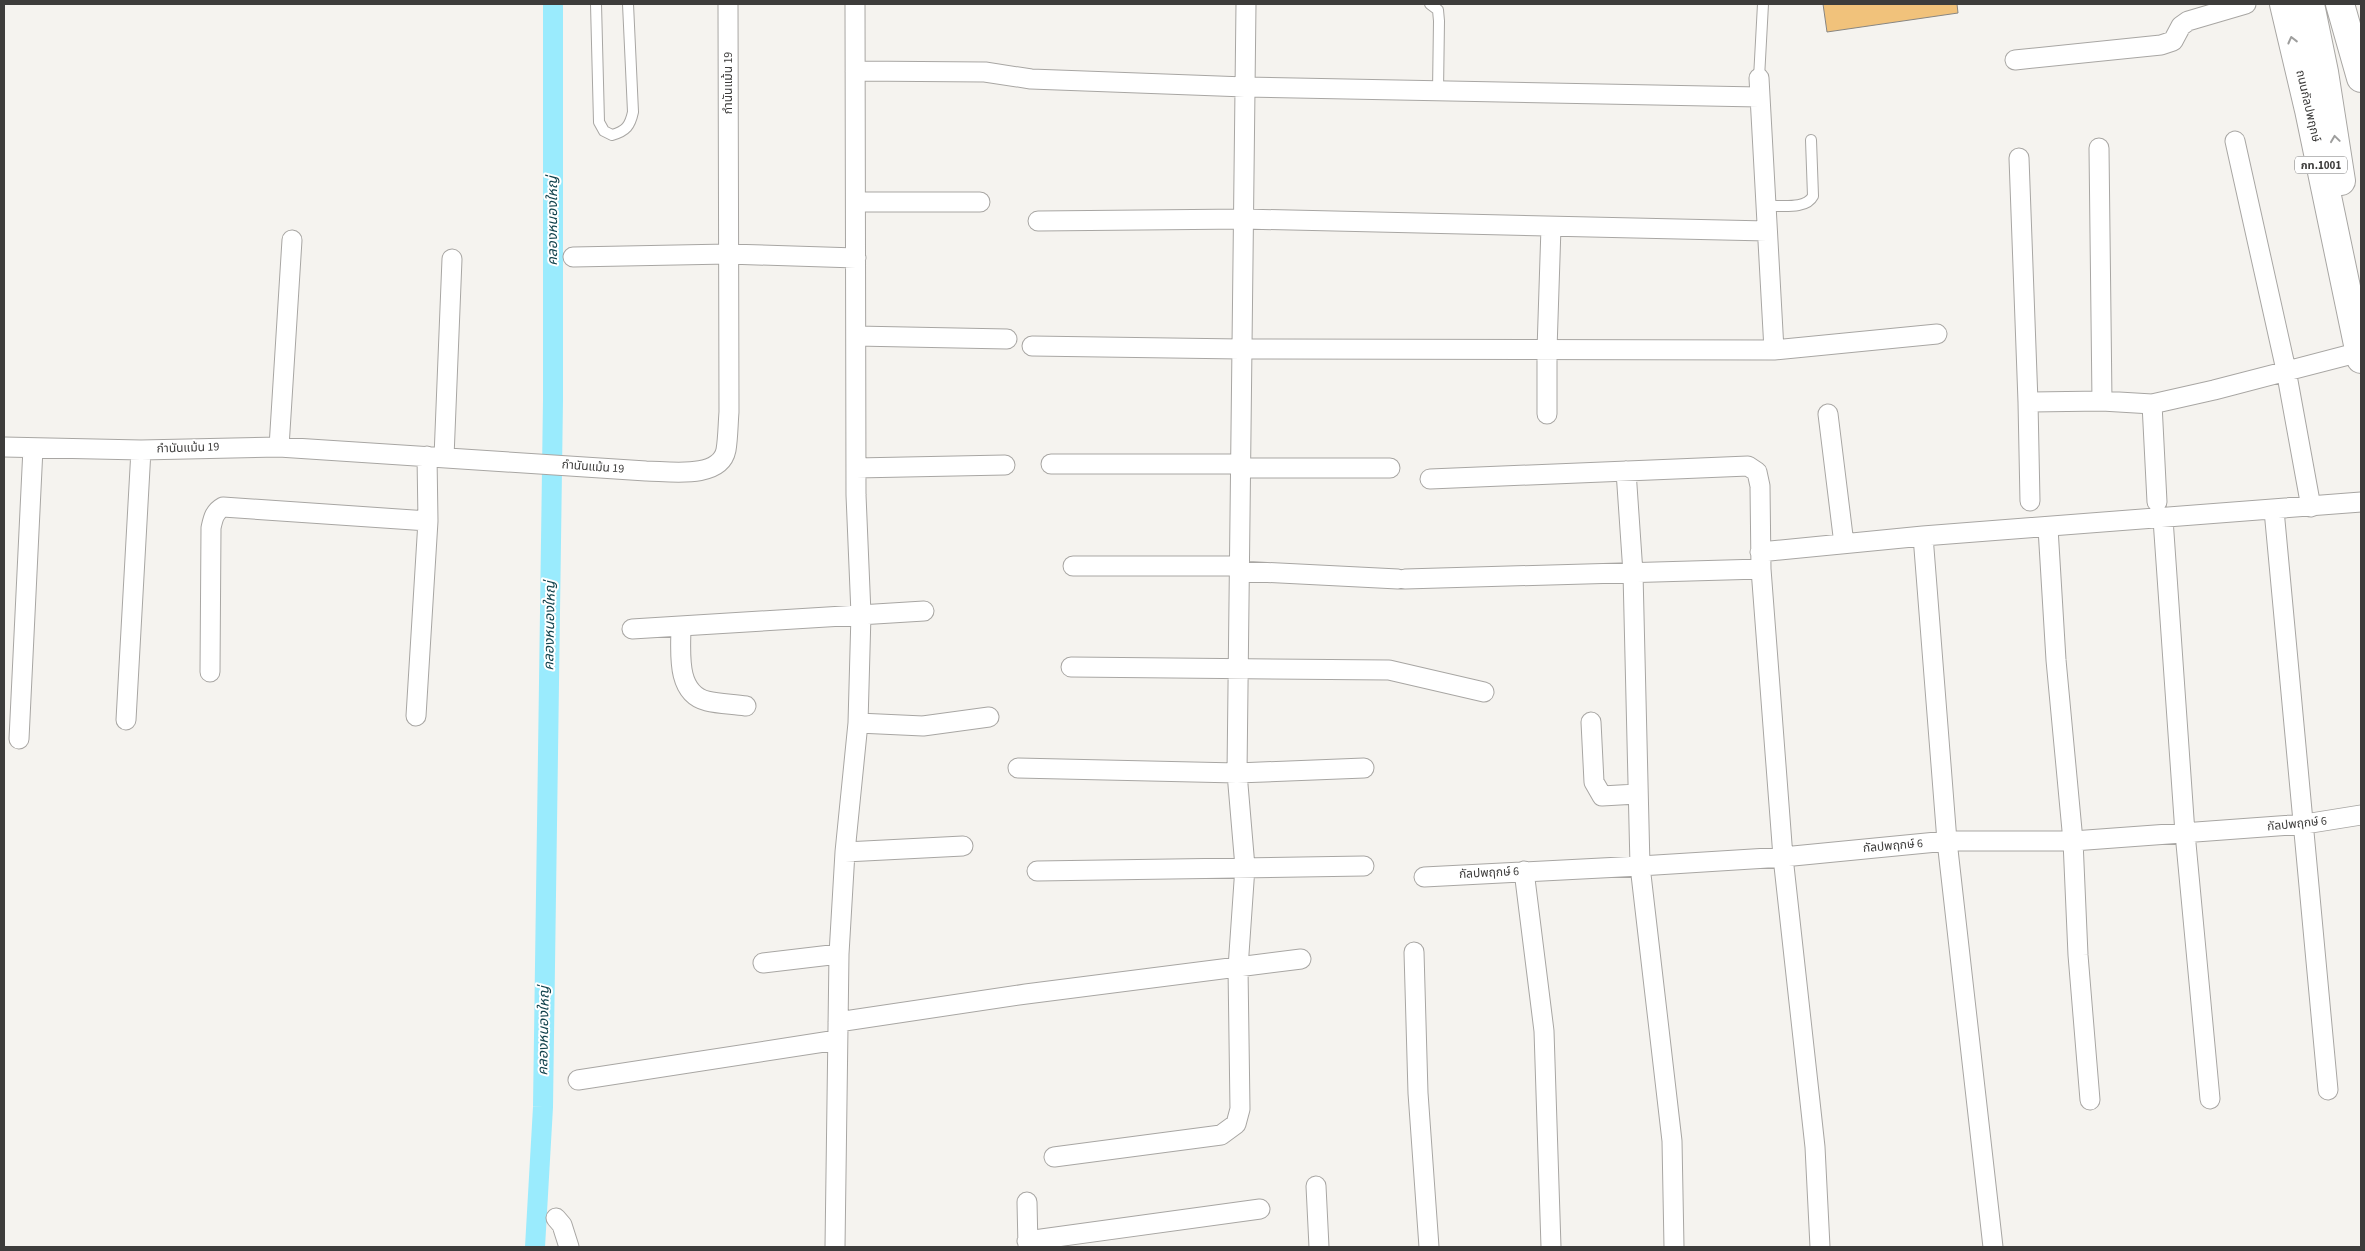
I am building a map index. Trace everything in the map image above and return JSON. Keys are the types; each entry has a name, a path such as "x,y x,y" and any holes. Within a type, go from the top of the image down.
{"main road":[{"name":"ถนนกัลปพฤกษ์","path":"2284,4 2359,346"},
{"name":"ถนนกัลปพฤกษ์","path":"2310,4 2336,140 2359,346"},
{"path":"2340,4 2361,78"}],"street":[{"name":"กำนันแม้น 19","path":"4,447 141,450 279,447 571,466 691,472 710,469 722,461 726,451 729,412 728,4"},
{"path":"835,1247 839,954 845,852 858,723 861,614 856,468 855,4"},
{"path":"1054,1156 1221,1135 1236,1124 1240,1109 1238,968 1245,867 1237,773 1240,349 1244,219 1246,4"},
{"path":"2016,60 2161,45 2173,41 2181,26 2188,21 2246,4"},
{"path":"855,71 985,72 1031,79 1245,88 1438,91 1759,88 1774,350"},
{"path":"2235,141 2286,370 2311,506"},
{"path":"2099,148 2102,400"},
{"path":"2019,158 2030,501"},
{"path":"856,202 980,202"},
{"path":"1038,221 1244,219 1768,231"},
{"path":"1548,414 1547,350 1551,227"},
{"path":"279,447 292,240"},
{"path":"573,257 728,254 856,258"},
{"path":"416,716 428,521 436,457 452,259"},
{"path":"1032,346 1240,349 1774,350 1938,334"},
{"path":"856,336 1006,339"},
{"path":"2028,402 2102,400 2152,404 2214,390 2286,370 2359,346"},
{"path":"2152,404 2185,833 2210,1098"},
{"path":"1828,414 1844,544"},
{"path":"19,739 33,448"},
{"path":"126,720 141,450"},
{"path":"1051,464 1390,468"},
{"path":"856,468 1005,465"},
{"path":"1430,480 1748,466 1757,472 1760,486 1760,561 1783,857 1815,1147 1820,1247"},
{"path":"1626,471 1633,572 1636,794 1640,866 1672,1141 1674,1247"},
{"path":"1073,566 1239,569 1401,579 1633,572 1760,561 1844,544 1923,536 2048,528 2160,510 2274,510 2361,502"},
{"path":"210,672 211,528 214,515 218,510 223,507 428,521"},
{"path":"2274,510 2328,1090"},
{"path":"2048,528 2056,669 2073,841 2078,955 2090,1100"},
{"path":"1923,536 1947,842 1993,1247"},
{"path":"632,629 924,611"},
{"path":"681,626 681,663 684,679 690,690 705,700 746,706"},
{"path":"1071,667 1389,670 1484,692"},
{"path":"858,723 924,726 989,718"},
{"path":"1591,722 1594,782 1598,792 1602,796 1636,794"},
{"path":"1018,768 1237,773 1364,768"},
{"name":"กัลปพฤกษ์ 6","path":"1424,877 1783,857 1947,842 2073,841 2304,824 2361,815"},
{"path":"845,852 963,846"},
{"path":"1037,871 1364,866"},
{"path":"1524,871 1544,1031 1551,1247"},
{"path":"1414,952 1418,1093 1430,1247"},
{"path":"763,963 839,954"},
{"path":"578,1080 1026,994 1301,959"},
{"path":"1316,1186 1319,1247"},
{"path":"1027,1202 1027,1244 1260,1209"},
{"path":"556,1218 562,1225 569,1247"}],"lane":[{"path":"596,4 599,122 604,131 612,135 622,132 630,125 633,112 628,4"},
{"path":"1430,4 1438,10 1438,91"},
{"path":"1759,88 1763,4"},
{"path":"1766,206 1810,202 1813,196 1810,140"}],"building":[{"path":"1823,4 1957,4 1958,13 1827,32"}],"waterway":[{"name":"คลองหนองใหญ่","path":"535,1247 543,1107 553,400 553,4"}]}
